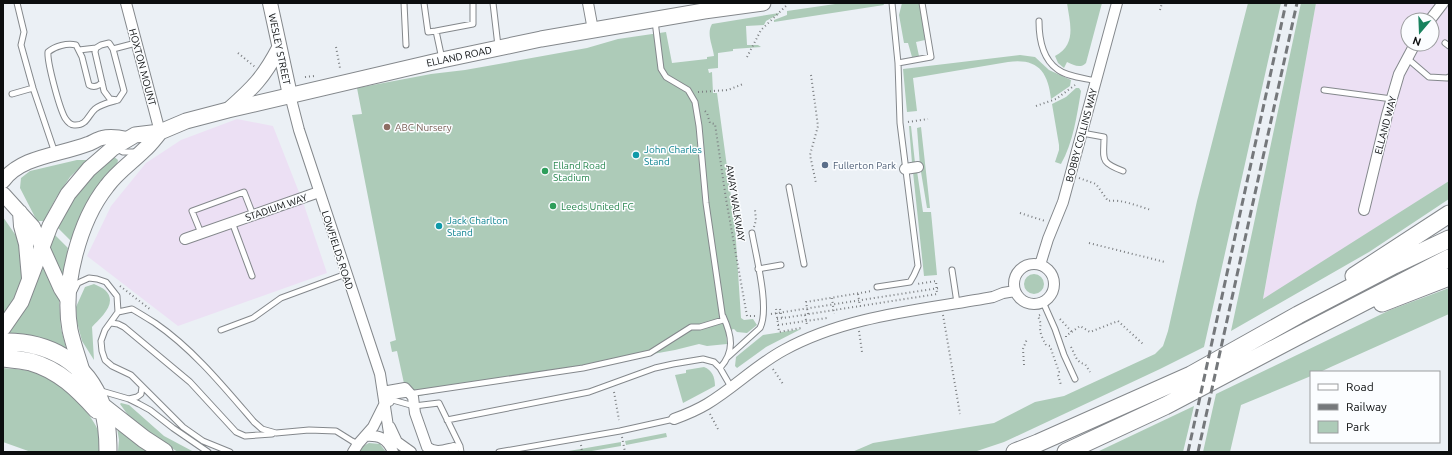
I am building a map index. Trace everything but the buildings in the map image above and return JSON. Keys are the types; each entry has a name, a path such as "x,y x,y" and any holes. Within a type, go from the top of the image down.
{"highway":[{"path":"1298,315 1372,264 1449,214"},
{"path":"1016,452 1191,375 1298,315 1449,239"},
{"path":"1066,452 1165,406 1449,258"},
{"path":"1298,336 1449,277"},
{"path":"3,342 30,343 44,347 71,361 82,371 93,388 103,412 108,438 108,452"},
{"path":"3,358 30,362 56,372 80,390 103,412 164,452"}],"main road":[{"name":"ELLAND ROAD","path":"3,328 21,302 50,226 68,194 89,169 102,146 127,139 135,135 160,132 186,121 228,110 442,60 593,30 654,20 704,7 763,3"},
{"name":"ELLAND ROAD","path":"82,371 70,329 68,300 73,264 84,225 94,205 107,186 132,160 145,150 160,132"}],"street":[{"name":"HOXTON MOUNT","path":"126,3 160,132"},
{"name":"WESLEY STREET","path":"270,3 290,95"},
{"path":"588,3 593,30"},
{"name":"BOBBY COLLINS WAY","path":"1040,265 1063,202 1117,3"},
{"path":"1436,12 1443,3"},
{"path":"228,110 251,90 264,76 279,48"},
{"name":"ELLAND WAY","path":"1364,210 1399,74 1411,52"},
{"name":"LOWFIELDS ROAD","path":"290,95 299,130 380,374 386,400 390,446"},
{"name":"ELLAND ROAD","path":"3,181 16,169 25,164 56,154 102,146 101,138 117,137 127,139"},
{"path":"905,168 918,166"},
{"name":"STADIUM WAY","path":"185,239 319,192"},
{"name":"ELLAND ROAD","path":"3,194 32,227 61,289 68,300"},
{"name":"ELLAND ROAD","path":"20,212 30,278"},
{"path":"1028,265 1040,265 1046,268 1054,279 1052,293 1043,302 1029,304 1018,297 1015,291 1015,278 1022,268 1028,265"},
{"path":"674,419 706,404 758,366 784,350 818,334 862,320 993,297 1003,293 1015,291"},
{"path":"356,448 373,428 386,400 388,391 405,388 412,397 419,425 427,447 436,452 454,448 452,452"},
{"path":"386,400 390,428 393,436 411,452"},
{"path":"365,436 380,438 390,446"}],"lane":[{"path":"17,3 24,32 21,45 33,88 56,154"},
{"path":"404,3 406,45"},
{"path":"424,3 428,32 473,24 473,3"},
{"path":"493,3 498,48"},
{"path":"877,289 910,282 918,266 900,123 898,63 892,3"},
{"path":"898,63 931,57 922,3"},
{"path":"654,20 661,69 666,77 688,90 696,106 706,203 723,316 730,330 731,342 728,357"},
{"path":"1038,21 1042,50 1057,69 1067,74 1096,81"},
{"path":"436,31 442,60"},
{"path":"79,50 96,48 101,44 109,43 114,50 124,91 118,100 95,109 88,119 82,123 75,125 70,124 65,119 49,64 48,52 52,49 70,44 76,45 79,50 89,85 94,87 100,85 102,82"},
{"path":"114,50 136,43"},
{"path":"96,48 95,52 106,95 110,99 118,100"},
{"path":"1408,59 1429,77 1449,77"},
{"path":"12,94 33,88"},
{"path":"1324,90 1392,99"},
{"path":"1082,133 1104,137 1104,159 1107,164 1123,170"},
{"path":"102,146 130,153 145,150"},
{"path":"789,187 804,264"},
{"path":"201,233 192,211 229,197 244,192 253,214"},
{"name":"STADIUM WAY","path":"232,222 252,276"},
{"path":"720,368 728,357 760,328 763,322 764,306 752,233"},
{"path":"758,269 781,265"},
{"path":"952,270 957,303"},
{"path":"221,330 253,318 281,298 346,274"},
{"path":"68,300 78,283 88,278 106,282 117,296 118,312 105,330 101,341 105,360 112,366 131,375 183,427 203,441 230,452"},
{"path":"1043,302 1075,379"},
{"path":"118,312 132,309 156,324 205,367 257,426 276,433"},
{"path":"410,393 583,368 650,354 691,328 700,328 720,322 723,320 723,316"},
{"path":"111,323 124,327 190,382 236,432 245,436 309,430 336,431 352,441 356,448"},
{"path":"447,420 589,392 655,368 703,359 714,362 720,368 731,387"},
{"path":"129,399 137,397 141,394 142,387"},
{"path":"93,388 129,399 150,410 208,452"},
{"path":"386,400 414,406 439,403 460,446 461,452"},
{"path":"499,452 620,431 674,419"},
{"path":"390,446 400,452"}],"path":[{"path":"747,57 761,30 787,5 787,3"},
{"path":"1160,10 1162,3"},
{"path":"336,47 340,68"},
{"path":"238,53 257,69"},
{"path":"811,75 818,126 810,155 816,183"},
{"path":"1036,106 1056,99 1076,84 1078,85 1096,81"},
{"path":"704,91 728,90 743,84"},
{"name":"AWAY WALKWAY","path":"696,106 708,113 710,123 715,124 746,316 764,315"},
{"path":"900,123 928,119"},
{"path":"1070,174 1096,184 1108,201 1112,200 1125,202 1151,210"},
{"path":"752,233 756,220 755,210"},
{"path":"1020,213 1054,224"},
{"path":"1089,243 1165,262"},
{"path":"777,319 937,294 938,288 936,281 916,284"},
{"path":"910,286 911,298"},
{"path":"764,315 938,288"},
{"path":"807,325 806,302 858,294 877,289"},
{"path":"858,294 860,306"},
{"path":"885,296 886,302"},
{"path":"832,298 834,314"},
{"path":"942,306 960,414"},
{"path":"776,309 779,332 801,328"},
{"path":"780,309 782,318"},
{"path":"778,325 827,318"},
{"path":"1067,340 1066,336 1080,326 1090,332 1118,321 1143,344"},
{"path":"859,329 862,352"},
{"path":"1024,365 1023,349 1027,339"},
{"path":"1069,344 1078,361 1081,364 1086,364 1090,372"},
{"path":"772,368 783,384"},
{"path":"612,384 619,420"},
{"path":"709,412 719,431"},
{"path":"620,431 625,452"}],"shaded area":[{"path":"1316,3 1449,3 1449,181 1263,300"},
{"path":"237,119 273,126 304,205 327,273 178,326 87,256 111,206 146,163 181,140"}],"green space":[{"path":"842,3 883,3 884,5 774,22 774,20 787,15 787,11"},
{"path":"902,3 920,3 925,40 916,42 919,56 912,57 908,43 904,43 899,15"},
{"path":"1067,3 1102,3 1086,63 1079,66 1067,62 1064,68 1058,63 1055,56 1067,46 1069,39 1070,26"},
{"path":"1248,3 1281,3 1204,347 1004,442 974,452 852,452 873,443 994,423 1035,402 1064,396 1155,354 1163,346 1168,331 1197,201"},
{"path":"1301,3 1316,3 1263,299 1449,181 1449,199 1369,252 1231,331"},
{"name":"Elland Road Stadium","path":"779,13 766,21 764,25 746,26 747,45 758,45 761,47 733,49 733,51 718,53 718,68 708,69 709,73 712,72 713,93 717,93 735,226 741,318 744,320 753,319 757,325 747,333 737,332 734,329 726,331 727,344 707,346 699,344 675,350 413,397 405,388 397,351 392,352 390,342 396,340 352,115 362,114 357,88 587,48 618,39 666,32 672,63 707,59 707,57 714,56 710,36 710,28 712,24"},
{"path":"1020,55 1035,57 1049,70 1071,80 1070,86 1051,99 1047,81 1039,68 1027,62 1008,62 913,78 917,111 907,112 903,69"},
{"path":"1076,88 1079,88 1081,91 1076,119 1069,147 1061,164 1055,162 1059,145 1052,104 1066,97"},
{"path":"909,126 911,126 915,163 912,163"},
{"path":"921,127 930,208 927,208 920,166 917,128"},
{"path":"113,156 118,160 117,165 85,208 71,241 56,226 77,190"},
{"path":"77,160 88,160 70,177 56,198 44,221 37,221 20,188 21,178 30,171"},
{"path":"917,171 923,212 931,212 937,275 924,276 913,172"},
{"path":"3,217 19,240 24,264 19,290 3,319"},
{"path":"53,233 68,248 62,278 48,249"},
{"path":"45,263 59,298 61,329 67,351 52,343 37,338 5,333 32,290"},
{"path":"1034,274 1041,277 1044,284 1041,291 1034,294 1027,291 1024,284 1027,277"},
{"path":"94,284 105,290 109,295 110,300 107,310 92,327 94,360 82,341 77,322 76,307 85,287"},
{"path":"1449,288 1449,314 1322,371 1310,371 1310,376 1241,405 1230,452 1203,452 1216,394 1390,310"},
{"path":"801,329 766,347 737,368 735,366 736,357 763,335"},
{"path":"704,367 712,374 715,386 683,403 675,375 686,373 686,370"},
{"path":"3,368 35,372 45,376 62,387 79,403 93,421 101,440 101,452 31,452 3,442"},
{"path":"120,404 129,405 164,436 194,452 178,452 146,432 128,415"},
{"path":"1194,406 1183,452 1097,452"},
{"path":"116,421 155,452 118,451 119,440"},
{"path":"666,433 667,437 626,445 625,441"},
{"path":"621,442 621,446 586,452 563,452"},
{"path":"369,443 380,444 386,452 359,452 363,446"}],"railway":[{"path":"1188,452 1286,3"},
{"path":"1198,452 1297,3"}],"place":[{"name":"ABC Nursery","path":"387,127"},
{"name":"John Charles Stand","path":"636,155"},
{"name":"Fullerton Park","path":"825,165"},
{"name":"Elland Road Stadium","path":"545,171"},
{"name":"Leeds United FC","path":"553,206"},
{"name":"Jack Charlton Stand","path":"439,226"}]}
